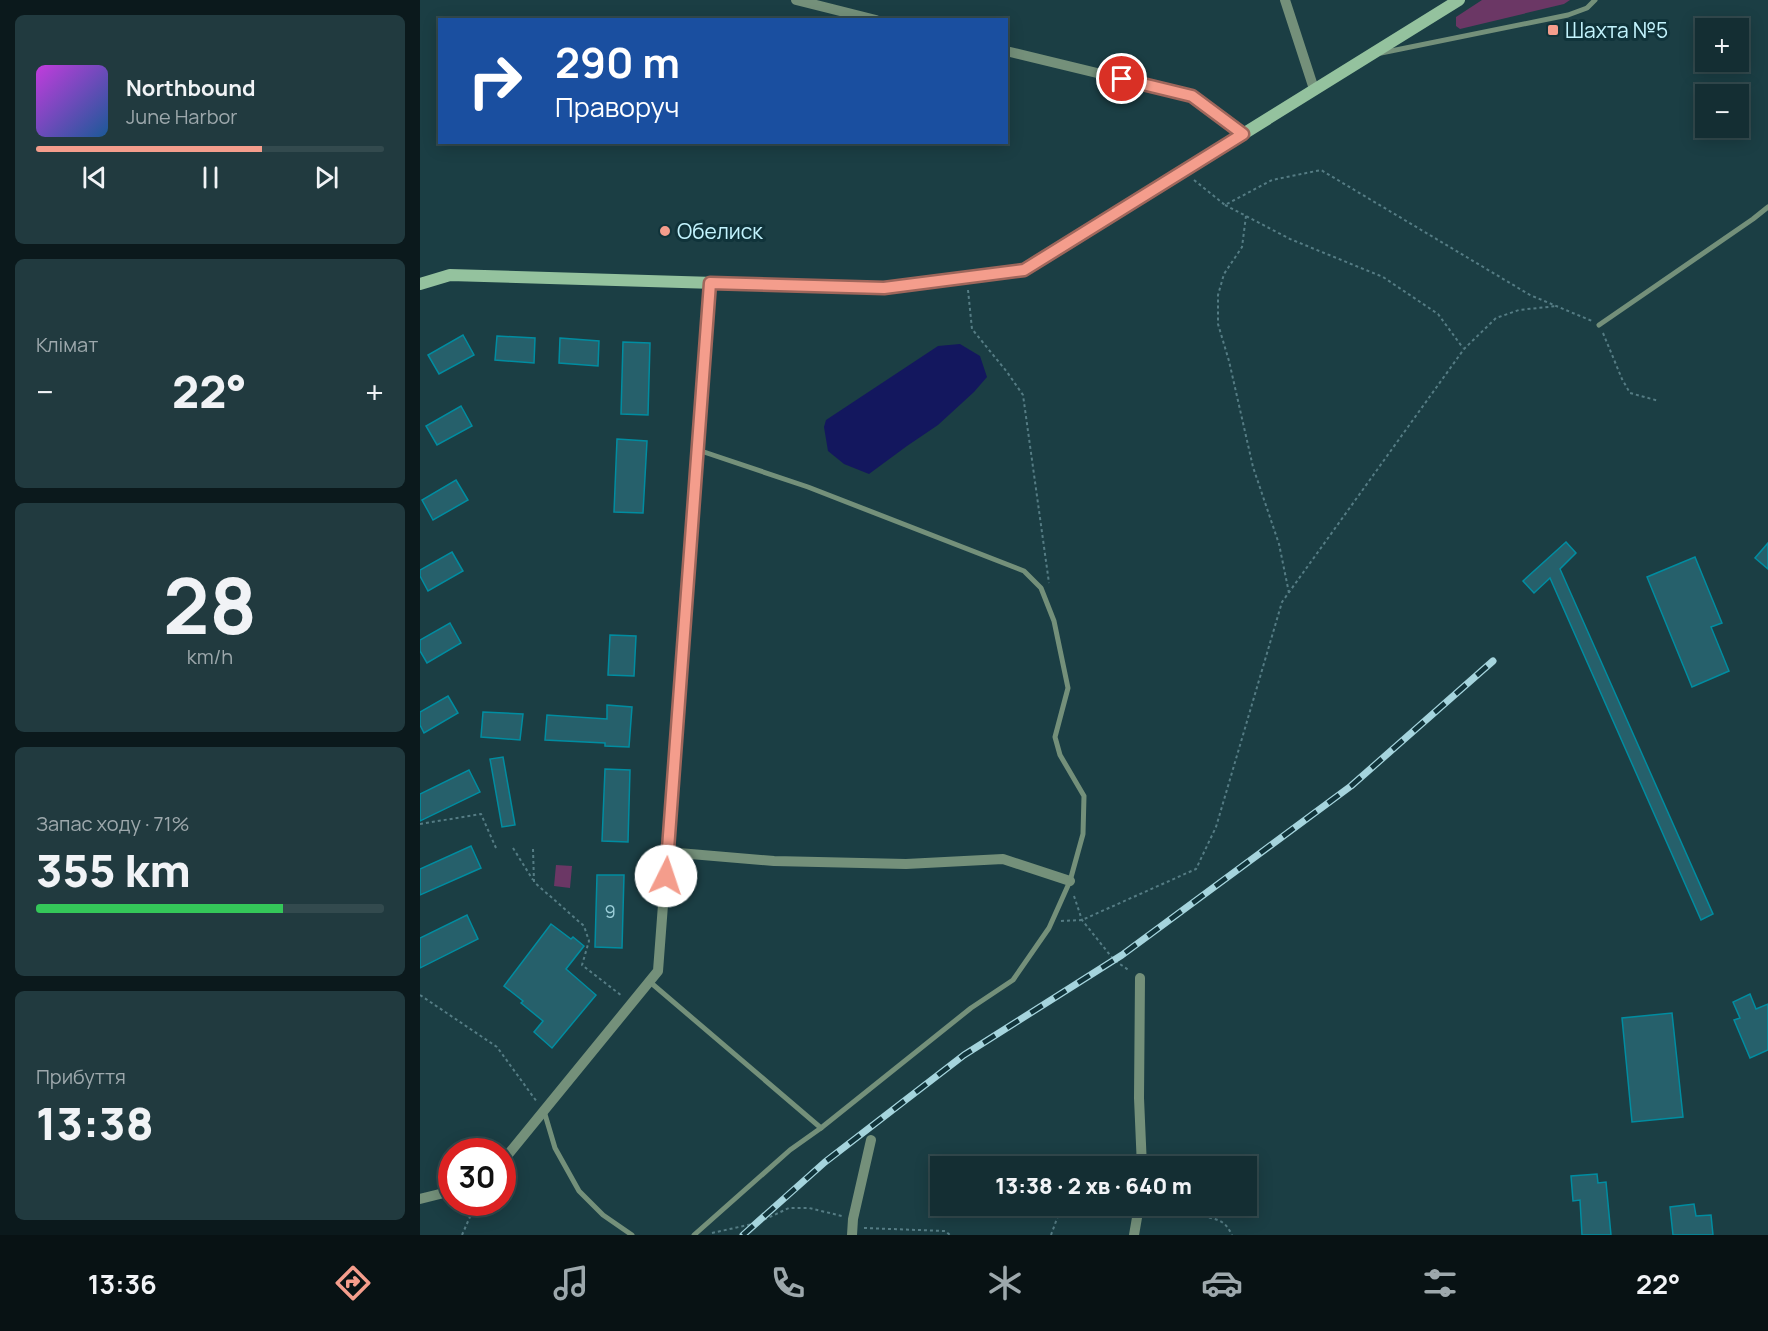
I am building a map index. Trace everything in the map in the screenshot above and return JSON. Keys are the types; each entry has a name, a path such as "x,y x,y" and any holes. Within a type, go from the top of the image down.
{"street":[{"path":"796,0 868,18"},
{"path":"1285,0 1314,90"},
{"path":"420,284 450,275 884,288 1024,270 1459,0"},
{"path":"1008,51 1192,96 1243,134"},
{"path":"516,1145 658,971 710,283"},
{"path":"667,852 774,861 906,864 1003,859 1070,881"},
{"path":"1140,978 1139,1098 1142,1156"},
{"path":"852,1227 871,1140"},
{"path":"420,1199 438,1194"},
{"path":"1134,1235 1138,1216"}],"lane":[{"path":"1370,55 1568,15 1587,8 1595,0"},
{"path":"1599,325 1768,207"},
{"path":"694,1235 790,1150 821,1128 971,1008 1013,980 1049,928 1070,881 1083,834 1083,796 1060,755 1055,737 1068,688 1054,621 1041,588 1024,571 808,487 698,449"},
{"path":"650,982 821,1128"},
{"path":"544,1112 555,1148 579,1191 603,1215 632,1235"}],"path":[{"path":"1225,205 1272,180 1321,170 1530,295 1599,325 1630,393 1659,401"},
{"path":"1183,171 1225,205 1290,239 1383,276 1438,314 1464,349"},
{"path":"1246,216 1242,247 1224,274 1218,295 1218,324 1229,361 1253,466 1279,544 1289,593"},
{"path":"966,277 972,329 1023,395 1050,586"},
{"path":"1052,921 1082,920 1196,869 1216,827 1282,602 1464,349 1496,318 1519,310 1557,306"},
{"path":"420,824 481,814 496,848"},
{"path":"513,848 534,882 584,926 588,941 582,965 632,1004"},
{"path":"533,849 534,882"},
{"path":"1070,881 1082,920 1114,960 1140,978"},
{"path":"420,995 497,1047 544,1112"},
{"path":"705,1235 757,1222 789,1208 809,1208 852,1227 945,1231 950,1235"},
{"path":"462,1235 470,1216"},
{"path":"1051,1235 1058,1216"},
{"path":"1193,1216 1221,1222 1228,1227 1232,1235"}],"shaded area":[{"path":"1482,0 1570,0 1564,4 1460,29 1456,26 1456,17"},
{"path":"960,344 980,356 987,377 938,425 869,474 844,464 828,451 824,427 826,420 938,346"},
{"path":"556,865 572,866 570,888 554,886"}],"building":[{"path":"463,335 474,355 439,374 428,355"},
{"path":"497,336 535,338 534,363 495,360"},
{"path":"560,338 599,341 598,366 559,363"},
{"path":"623,342 650,343 648,415 621,414"},
{"path":"461,406 472,426 437,445 426,426"},
{"path":"617,439 647,441 643,513 614,512"},
{"path":"456,480 468,500 433,520 422,500"},
{"path":"1566,542 1576,553 1560,569 1713,914 1701,920 1550,578 1534,593 1523,581"},
{"path":"1768,543 1768,569 1755,558"},
{"path":"452,552 463,571 428,591 420,576 420,570"},
{"path":"1695,557 1722,623 1711,627 1729,671 1692,687 1647,577"},
{"path":"450,623 461,643 427,663 420,651 420,640"},
{"path":"610,635 636,636 634,676 608,675"},
{"path":"448,696 458,713 424,733 420,725 420,712"},
{"path":"607,705 632,707 629,747 605,746 605,743 545,740 547,715 607,719"},
{"path":"483,712 523,714 520,740 481,737"},
{"path":"503,757 515,825 502,827 490,759"},
{"path":"605,769 630,770 628,842 602,841"},
{"path":"469,770 480,792 420,821 420,794"},
{"path":"471,846 481,868 420,895 420,869"},
{"path":"597,875 624,875 622,948 595,947"},
{"path":"467,915 478,939 420,968 420,938"},
{"path":"551,924 584,946 566,969 596,995 552,1048 534,1032 543,1021 504,986"},
{"path":"1750,994 1756,1009 1768,1004 1768,1050 1750,1058 1734,1020 1740,1018 1733,1002"},
{"path":"1672,1013 1683,1117 1632,1122 1622,1018"},
{"path":"1597,1174 1598,1183 1606,1182 1611,1235 1582,1235 1580,1200 1573,1201 1571,1176"},
{"path":"1694,1204 1696,1216 1711,1215 1713,1235 1673,1235 1670,1207"}],"railway":[{"path":"743,1235 825,1162 964,1055 1122,955 1351,786 1493,661"}],"place":[{"name":"Шахта №5","path":"1553,30"},
{"name":"Обелиск","path":"665,231"}],"route":[{"path":"666,876 710,283 884,288 1024,270 1243,134 1192,96 1122,79"}]}
